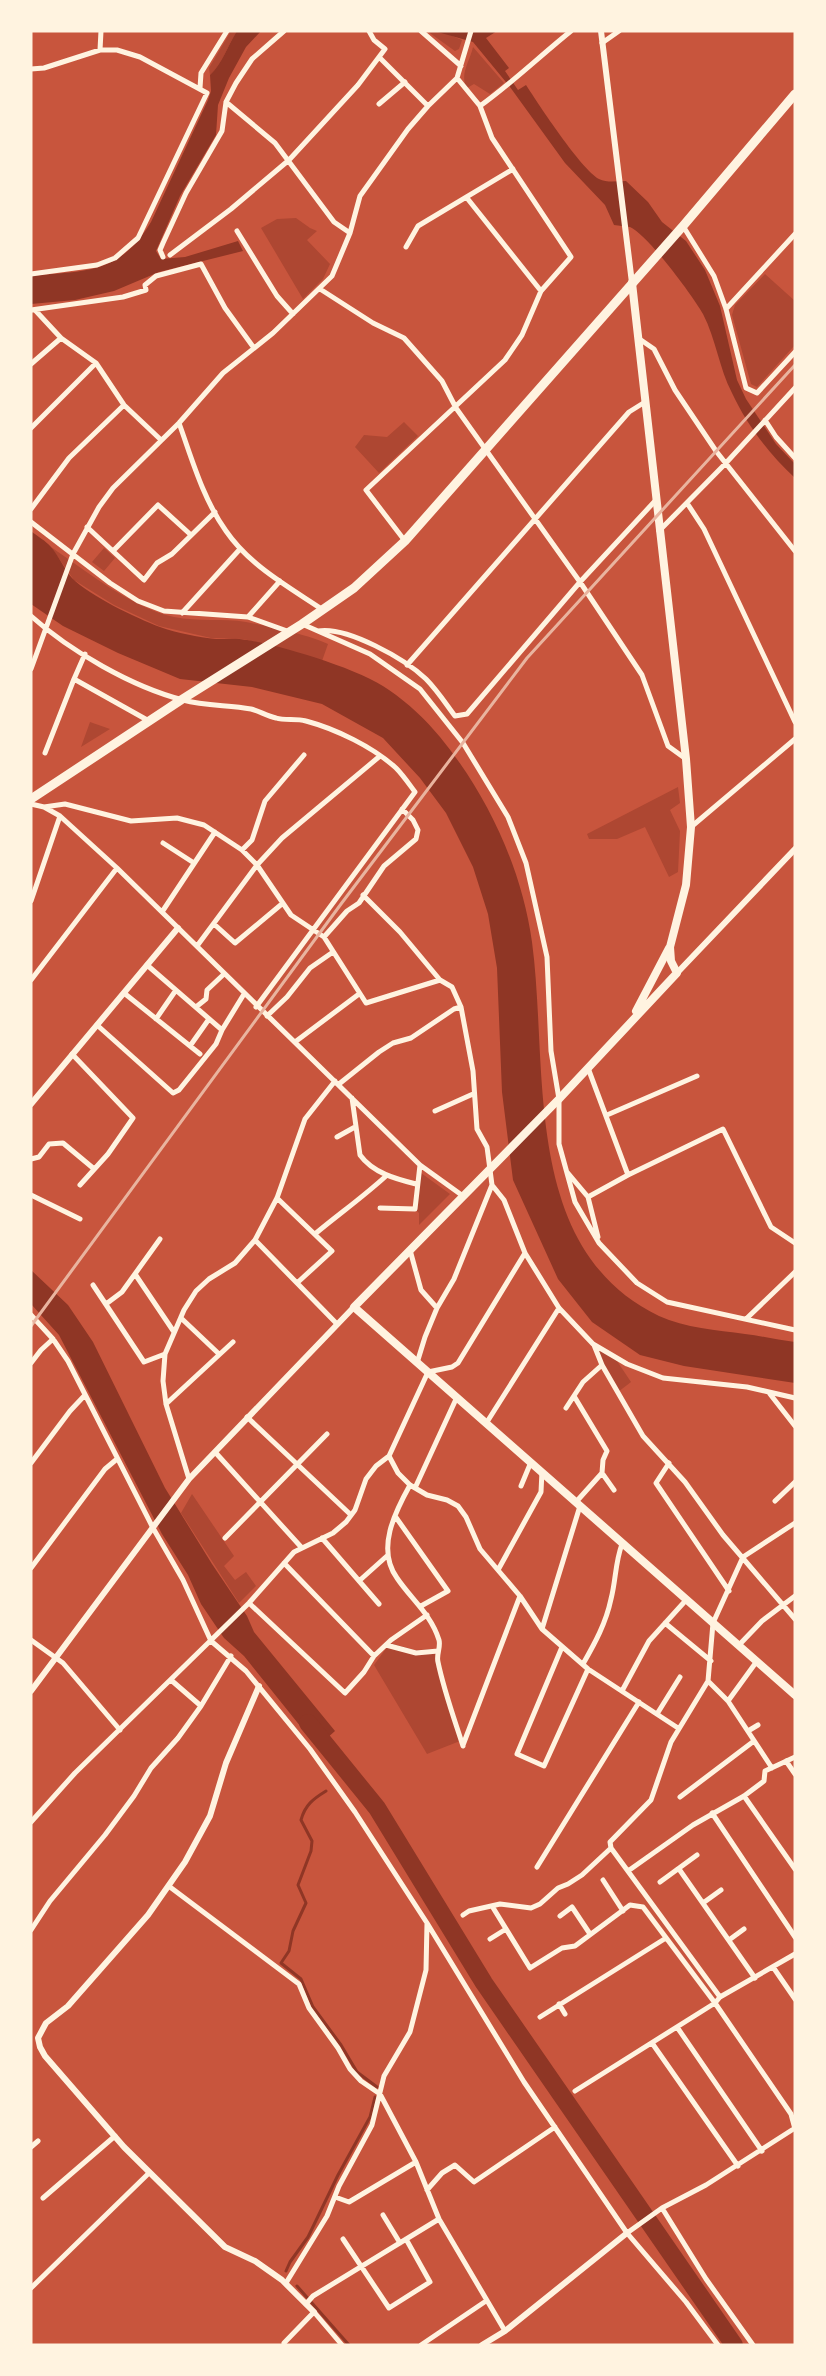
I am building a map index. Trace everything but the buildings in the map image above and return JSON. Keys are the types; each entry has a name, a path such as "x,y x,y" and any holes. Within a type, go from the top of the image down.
{"highway":[{"path":"31,798 181,700 290,632 354,588 405,541 683,226 795,94"}],"main road":[{"path":"627,1025 645,997 670,947 686,885 691,827 686,759 658,532 632,284"},
{"path":"670,947 671,961 677,973 556,1102 354,1308 795,1695"}],"street":[{"path":"100,50 101,31"},
{"path":"200,88 201,73 227,31"},
{"path":"163,257 160,250 174,219 222,131 226,102 252,59 284,31"},
{"path":"170,255 231,209 289,160 318,131 385,50 369,31"},
{"path":"421,31 461,66"},
{"path":"31,669 73,554 87,528 113,488 179,423 223,372 293,314 332,276 350,234 360,196 428,106 457,78 471,31"},
{"path":"480,106 507,87 520,72 571,31"},
{"path":"601,31 632,284"},
{"path":"602,42 619,31"},
{"path":"31,69 44,68 100,50 117,50 140,57 207,93 138,238 115,258 97,265 31,274"},
{"path":"380,58 428,106"},
{"path":"405,541 366,490 456,408 505,360 522,335 540,291 571,257 492,138 480,106 457,78"},
{"path":"379,104 405,82"},
{"path":"226,102 275,143 334,222 350,234"},
{"path":"406,248 418,226 513,169"},
{"path":"466,198 540,291"},
{"path":"683,226 714,276 726,309 746,388 757,393 795,352"},
{"path":"237,231 277,296 293,314"},
{"path":"726,309 795,234"},
{"path":"33,310 123,297 146,290 145,285 156,276 201,264 225,308 254,348"},
{"path":"320,289 373,322 404,338 442,381 456,408 580,582 642,675 668,746 686,759"},
{"path":"33,310 61,338 96,363 124,405 160,440"},
{"path":"31,364 61,338"},
{"path":"638,338 654,348 674,390 725,464 795,551"},
{"path":"31,428 96,363"},
{"path":"658,532 725,464 795,388"},
{"path":"407,665 629,412 644,402"},
{"path":"31,509 69,458 124,405"},
{"path":"765,420 776,437 795,458"},
{"path":"179,423 205,493 226,531 240,548 261,568 323,610"},
{"path":"317,631 331,629 350,634 407,665 426,679 455,716 467,714 580,582 655,501"},
{"path":"687,503 704,529 795,722"},
{"path":"114,550 158,505 191,535"},
{"path":"87,528 114,550 144,580 157,563 172,554 215,512"},
{"path":"31,522 110,583 138,601 164,611 248,617 290,632"},
{"path":"182,613 240,548"},
{"path":"248,617 280,581"},
{"path":"31,616 46,629 84,654 138,683 181,700 202,705 253,710 276,718 305,720 344,736 380,756 397,769 415,792 256,1007"},
{"path":"302,624 370,654 420,689 463,743 508,817 526,863 547,958 551,1050 559,1144 575,1202 599,1243 637,1283 667,1302 703,1312 795,1330"},
{"path":"45,753 84,654"},
{"path":"74,679 149,722"},
{"path":"691,827 795,738"},
{"path":"242,850 252,840 265,802 304,755"},
{"path":"197,946 257,865 282,838 380,756"},
{"path":"31,804 44,807 60,816 117,868 256,1007 337,1082 420,1165 463,1196"},
{"path":"44,807 64,804 132,821 176,818 204,825 242,850 257,865 291,915 324,936 366,1003 440,980"},
{"path":"324,936 347,911 359,903 384,866 416,839 418,830 413,820 402,809"},
{"path":"31,901 60,816"},
{"path":"162,912 215,832"},
{"path":"162,843 194,863"},
{"path":"677,973 795,849"},
{"path":"31,980 117,868"},
{"path":"363,895 400,932 440,980 452,987 461,1007 473,1071 477,1129 487,1147 494,1166 492,1185 454,1279 437,1308 425,1337 417,1364"},
{"path":"214,924 235,943 283,903"},
{"path":"31,1104 178,928"},
{"path":"267,1016 287,996 310,968 333,952"},
{"path":"147,965 222,1030"},
{"path":"196,1007 206,999 207,990 224,974"},
{"path":"156,1019 176,990"},
{"path":"124,993 200,1054"},
{"path":"97,1025 173,1093 179,1090 216,1044 222,1030 244,994"},
{"path":"295,1042 359,994"},
{"path":"189,1479 166,1404 163,1381 165,1354 174,1332 196,1291 209,1279 235,1263 255,1240 277,1198 305,1119 337,1082 393,1043 412,1038 454,1009 461,1007"},
{"path":"190,1046 209,1019"},
{"path":"72,1054 133,1118 108,1154 93,1168 80,1185"},
{"path":"588,1068 628,1175"},
{"path":"607,1115 697,1076"},
{"path":"435,1111 474,1094"},
{"path":"352,1098 360,1155 364,1161 386,1176 416,1184"},
{"path":"337,1136 356,1127"},
{"path":"588,1197 628,1175 723,1129 772,1227 795,1243"},
{"path":"31,1159 38,1157 49,1144 63,1143 93,1168"},
{"path":"380,1208 415,1209 416,1184 420,1165"},
{"path":"565,1169 588,1197 599,1243"},
{"path":"315,1234 333,1217 364,1197 386,1176"},
{"path":"492,1185 504,1200 525,1253 559,1308 593,1344 627,1364 663,1378 747,1387 770,1394 795,1398"},
{"path":"31,1195 80,1219"},
{"path":"277,1198 332,1251 297,1283"},
{"path":"106,1304 122,1292 160,1239"},
{"path":"255,1240 337,1324"},
{"path":"410,1250 422,1290 437,1308"},
{"path":"31,1822 75,1773 249,1603 294,1552 340,1528 351,1516 366,1479 376,1466 389,1456 428,1372 452,1367 458,1363 525,1253"},
{"path":"746,1319 795,1272"},
{"path":"135,1274 174,1332"},
{"path":"93,1285 144,1362 165,1354"},
{"path":"31,1691 189,1479 354,1308"},
{"path":"486,1422 559,1308"},
{"path":"31,1315 54,1340 85,1395 153,1528 183,1580 211,1641 231,1656 259,1686 310,1749 355,1812 427,1923 524,2082 554,2127 627,2233 686,2302 718,2345"},
{"path":"181,1318 219,1354"},
{"path":"31,1363 41,1350 54,1340"},
{"path":"166,1404 233,1342"},
{"path":"593,1344 602,1365 643,1436 686,1482 723,1535 795,1619"},
{"path":"566,1408 583,1382 602,1365"},
{"path":"770,1394 795,1426"},
{"path":"31,1463 70,1411 85,1395"},
{"path":"542,1629 578,1504 602,1473 603,1460 607,1451 574,1396"},
{"path":"457,1397 413,1487 395,1516 389,1535 388,1555 391,1568 397,1578 422,1606 440,1642 437,1657 441,1679 463,1746 520,1596"},
{"path":"247,1417 351,1516"},
{"path":"225,1538 327,1434"},
{"path":"215,1452 302,1548"},
{"path":"389,1456 398,1473 413,1487 427,1495 447,1500 458,1506 466,1517 480,1549 520,1596 542,1629 588,1669 678,1728"},
{"path":"31,1568 105,1469 117,1459"},
{"path":"522,1486 531,1462"},
{"path":"668,1463 656,1484 729,1591"},
{"path":"498,1570 541,1492 542,1472"},
{"path":"602,1473 614,1490"},
{"path":"775,1501 795,1482"},
{"path":"395,1516 448,1591 422,1606"},
{"path":"720,1997 611,1848 610,1842 651,1800 656,1792 678,1728 694,1706 708,1681 711,1661 712,1623 729,1591 743,1557 795,1524"},
{"path":"322,1538 379,1604"},
{"path":"583,1664 603,1627 612,1597 616,1562 622,1544"},
{"path":"359,1581 388,1555"},
{"path":"284,1563 374,1656"},
{"path":"739,1645 782,1605 795,1596"},
{"path":"622,1691 649,1642 687,1599"},
{"path":"249,1603 345,1693 364,1672 374,1656 427,1615"},
{"path":"665,1623 711,1661"},
{"path":"31,1640 63,1663 120,1730"},
{"path":"386,1645 416,1653 438,1651"},
{"path":"562,1647 517,1754 544,1766 588,1669"},
{"path":"31,1930 50,1901 105,1835 134,1796 151,1768 178,1738 201,1706 231,1656"},
{"path":"728,1701 757,1661"},
{"path":"657,1714 680,1677"},
{"path":"171,1680 201,1706"},
{"path":"708,1681 728,1701 772,1768"},
{"path":"259,1686 226,1763 210,1816 170,1887 148,1915 68,2006 46,2023 35,2037 45,2056 149,2173 225,2247 255,2261 286,2283 342,2345"},
{"path":"537,1867 639,1702"},
{"path":"748,1731 758,1724"},
{"path":"680,1797 754,1741"},
{"path":"628,1871 712,1813 744,1796 764,1781 765,1771 795,1757"},
{"path":"786,1761 795,1774"},
{"path":"744,1796 795,1869"},
{"path":"712,1813 795,1937"},
{"path":"463,1915 469,1911 500,1904 531,1908 540,1904 558,1888 582,1875 611,1848"},
{"path":"660,1882 698,1855"},
{"path":"679,1869 755,1978"},
{"path":"603,1880 623,1911"},
{"path":"170,1887 299,1984 309,2008 338,2048 350,2069 361,2081 380,2094 416,2162 439,2219 505,2331"},
{"path":"703,1903 721,1890"},
{"path":"482,2345 505,2331 627,2233 662,2208 738,2166 795,2128 791,2114 715,2003 644,1907 630,1905 575,1946 562,1948 530,1968 492,1906"},
{"path":"560,1916 572,1907 590,1934"},
{"path":"286,2283 327,2216 372,2125 384,2076 410,2032 426,1970 427,1923"},
{"path":"490,1939 506,1929"},
{"path":"729,1940 744,1929"},
{"path":"540,2017 666,1938"},
{"path":"574,2091 715,2003 720,1997 795,1954"},
{"path":"773,1967 795,1999"},
{"path":"559,2004 565,2014"},
{"path":"677,2027 762,2151"},
{"path":"652,2043 738,2166"},
{"path":"427,2190 442,2173 455,2166 474,2182 554,2127"},
{"path":"43,2198 115,2136"},
{"path":"31,2147 38,2141"},
{"path":"335,2197 349,2202 416,2162"},
{"path":"31,2288 149,2173"},
{"path":"662,2208 706,2280 753,2345"},
{"path":"383,2215 400,2242"},
{"path":"306,2304 313,2296 439,2219"},
{"path":"343,2239 389,2308 430,2282 406,2239"},
{"path":"421,2345 486,2301"},
{"path":"284,2343 314,2312"}],"shaded area":[{"path":"231,31 237,31 221,60 210,75 209,68"},
{"path":"237,31 261,31 246,47 229,78 218,105 216,135 180,196 156,251 161,259 185,257 238,241 243,251 159,272 114,291 75,300 31,304 31,276 100,267 114,261 127,252 139,239 151,222 208,100 211,91 210,75 221,60"},
{"path":"427,31 445,33 462,40 459,49 455,51"},
{"path":"434,31 497,31 486,38 509,68 505,71 518,90 526,85 561,136 591,173 602,180 626,181 648,202 662,222 686,241 705,270 720,306 737,380 746,399 776,444 795,464 795,478 768,449 738,405 703,314 669,266 638,232 630,227 614,225 605,205 565,163 510,87 473,42"},
{"path":"473,47 504,83 490,94 474,84 467,88 465,83 465,73"},
{"path":"296,218 317,231 307,240 330,264 323,279 303,299 261,228 277,219"},
{"path":"765,274 795,301 795,345 757,387 751,384 732,315 735,305"},
{"path":"404,422 418,436 379,473 355,447 364,435 387,437"},
{"path":"31,531 51,547 72,578 80,585 126,612 173,631 216,639 239,639 262,643 321,659 360,674 389,690 410,706 435,731 457,759 487,808 511,860 520,887 532,942 537,991 543,1098 550,1151 562,1201 583,1247 614,1286 659,1316 690,1326 795,1342 795,1383 684,1366 640,1355 592,1322 558,1279 513,1180 502,1092 497,968 488,914 473,867 446,813 420,778 383,738 322,704 252,687 180,679 118,653 63,626 31,604"},
{"path":"51,547 110,588 142,606 174,617 246,622 310,637 328,644 322,661 244,639 211,638 159,626 114,605 74,580"},
{"path":"104,548 115,558 104,571 92,562"},
{"path":"90,722 110,729 81,747"},
{"path":"678,787 680,803 670,810 680,831 678,872 669,877 645,827 617,839 589,839 587,834"},
{"path":"421,1173 450,1194 419,1225 419,1213 417,1211 419,1177"},
{"path":"31,1270 68,1305 93,1342 165,1488 247,1616 254,1632 335,1731 317,1747 244,1656 224,1638 201,1604 188,1575 162,1534 59,1335 31,1304"},
{"path":"593,1344 615,1358 631,1382 618,1392"},
{"path":"192,1494 234,1556 224,1566 235,1580 246,1572 256,1586 239,1603 181,1513"},
{"path":"390,1643 415,1650 435,1649 436,1662 460,1741 427,1754 374,1665"}],"waterway":[{"path":"308,1723 377,1808 484,1983 734,2345"},
{"path":"326,1791 310,1803 301,1820 312,1841 311,1851 298,1885 306,1903 293,1931 289,1951 281,1963 301,1979 313,2007 341,2045 357,2072 377,2087"},
{"path":"286,2271 290,2262 308,2237 338,2175 370,2117 375,2097"},
{"path":"297,2286 349,2345"}],"railway":[{"path":"31,1326 341,904 527,658 795,365"}]}
